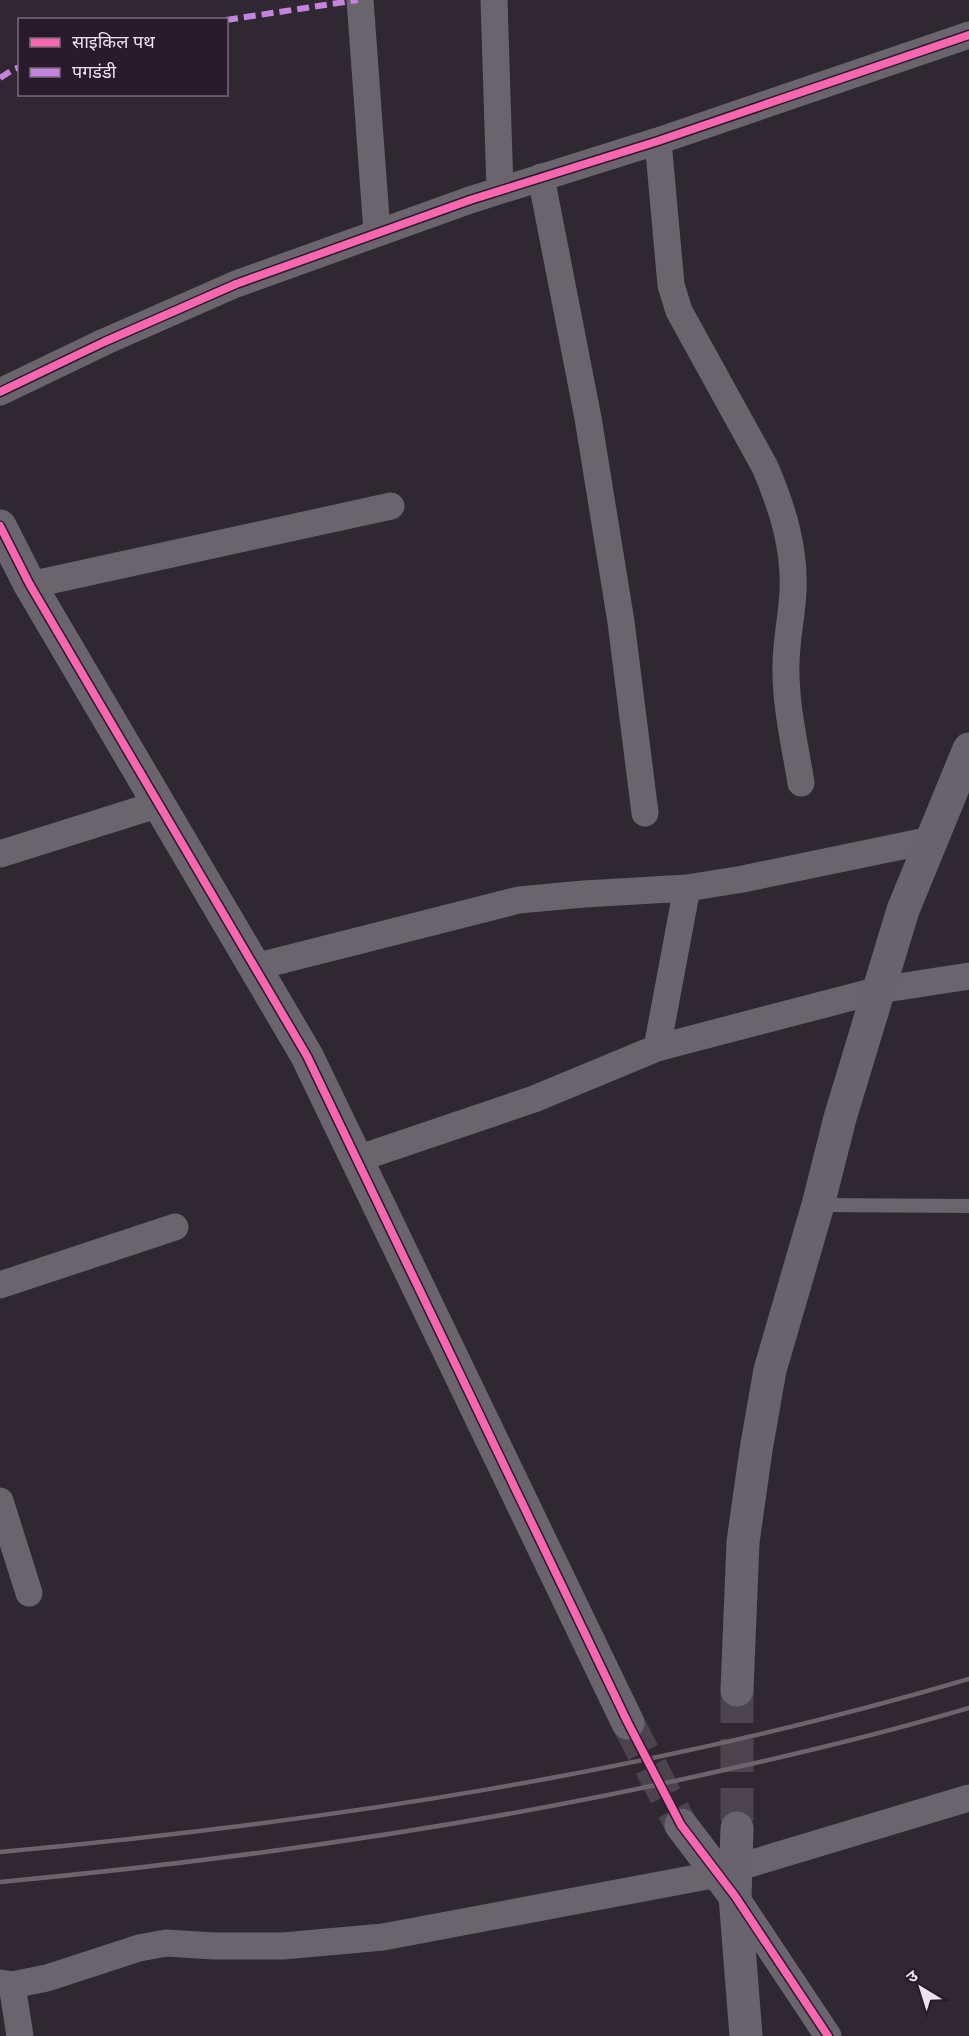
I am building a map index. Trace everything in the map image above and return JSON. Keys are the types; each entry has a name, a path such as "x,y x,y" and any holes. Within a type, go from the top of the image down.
{"main road":[{"path":"737,1690 743,1542 770,1370 818,1204 840,1118 903,910 969,748"},
{"path":"737,1828 730,1879 746,2036"}],"street":[{"path":"360,0 377,232"},
{"path":"494,0 500,190"},
{"path":"0,392 104,342 236,284 500,190 658,141 969,34"},
{"path":"658,141 671,285 679,311 765,467 787,526 793,591 786,675 801,783"},
{"path":"541,177 590,429 621,622 645,813"},
{"path":"30,585 391,506"},
{"path":"0,526 30,585 307,1056 628,1723"},
{"path":"0,854 159,804"},
{"path":"255,967 519,900 687,888 743,879 931,840"},
{"path":"657,1048 687,888"},
{"path":"357,1159 534,1099 657,1048 879,990 969,976"},
{"path":"0,1285 175,1227"},
{"path":"0,1501 29,1593"},
{"path":"20,2036 6,1984 47,1978 139,1948 166,1943 283,1946 383,1937 730,1879 969,1798"},
{"path":"681,1825 730,1879 828,2036"}],"lane":[{"path":"818,1204 969,1206"}],"tunnel":[{"path":"737,1690 737,1828"},
{"path":"628,1723 681,1825"}],"railway":[{"path":"0,1852 245,1825 367,1809 489,1789 610,1767 731,1741 850,1712 969,1679"},
{"path":"0,1882 183,1863 454,1824 634,1790 785,1756 969,1708"}],"marked path":[{"path":"228,20 358,0"},
{"path":"0,78 18,68"}],"cycle path":[{"path":"0,392 104,342 236,284 470,200 658,141 969,35"},
{"path":"0,526 30,585 307,1056 628,1723 681,1825 735,1896 828,2036"}]}
